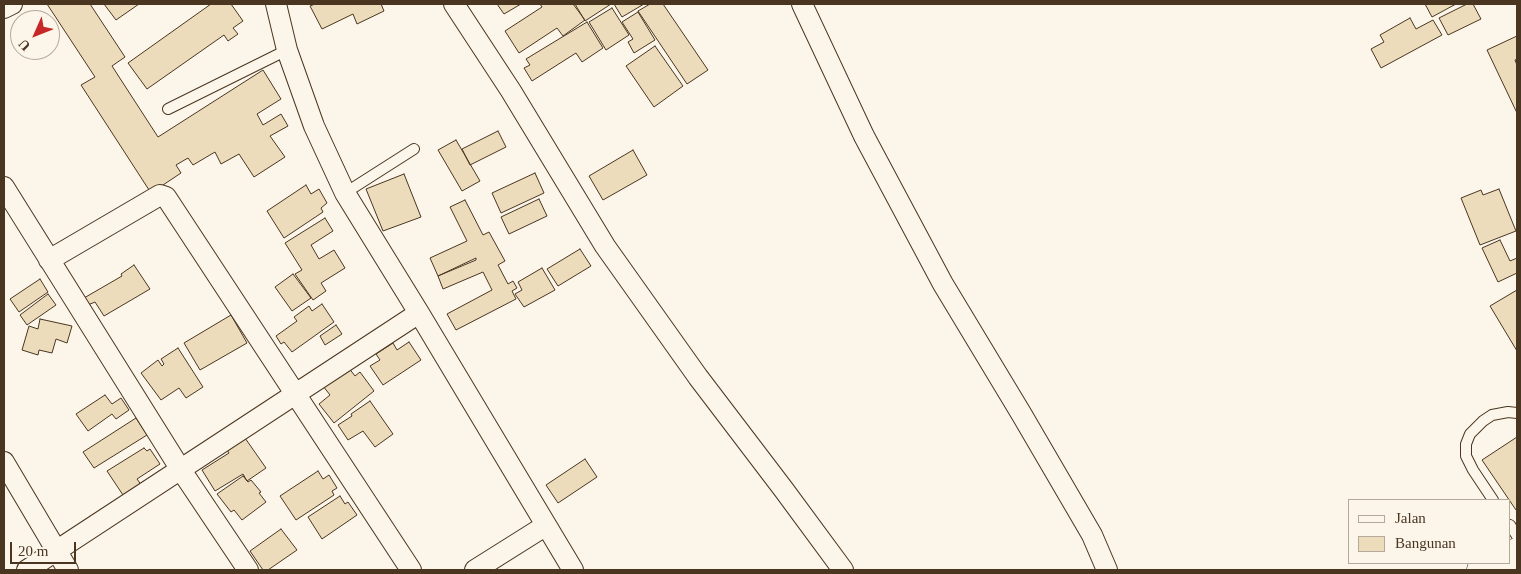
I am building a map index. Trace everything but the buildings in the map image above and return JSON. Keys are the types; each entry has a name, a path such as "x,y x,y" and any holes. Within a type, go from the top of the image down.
{"street":[{"path":"4,8 12,4"},
{"path":"276,4 287,50 314,126 345,193 573,570"},
{"path":"454,4 512,91 605,246 698,377 843,570"},
{"path":"802,4 864,136 942,284 1092,535 1107,570"},
{"path":"4,188 181,470 248,570"},
{"path":"49,260 160,195 170,200 295,395 411,570"},
{"path":"28,570 419,314"},
{"path":"4,462 68,570"},
{"path":"475,570 545,526"},
{"path":"1481,570 1494,564"}],"lane":[{"path":"168,109 287,50"},
{"path":"345,193 414,150"},
{"path":"1492,499 1466,456 1466,444 1470,434 1492,415 1508,412 1517,413"}]}
